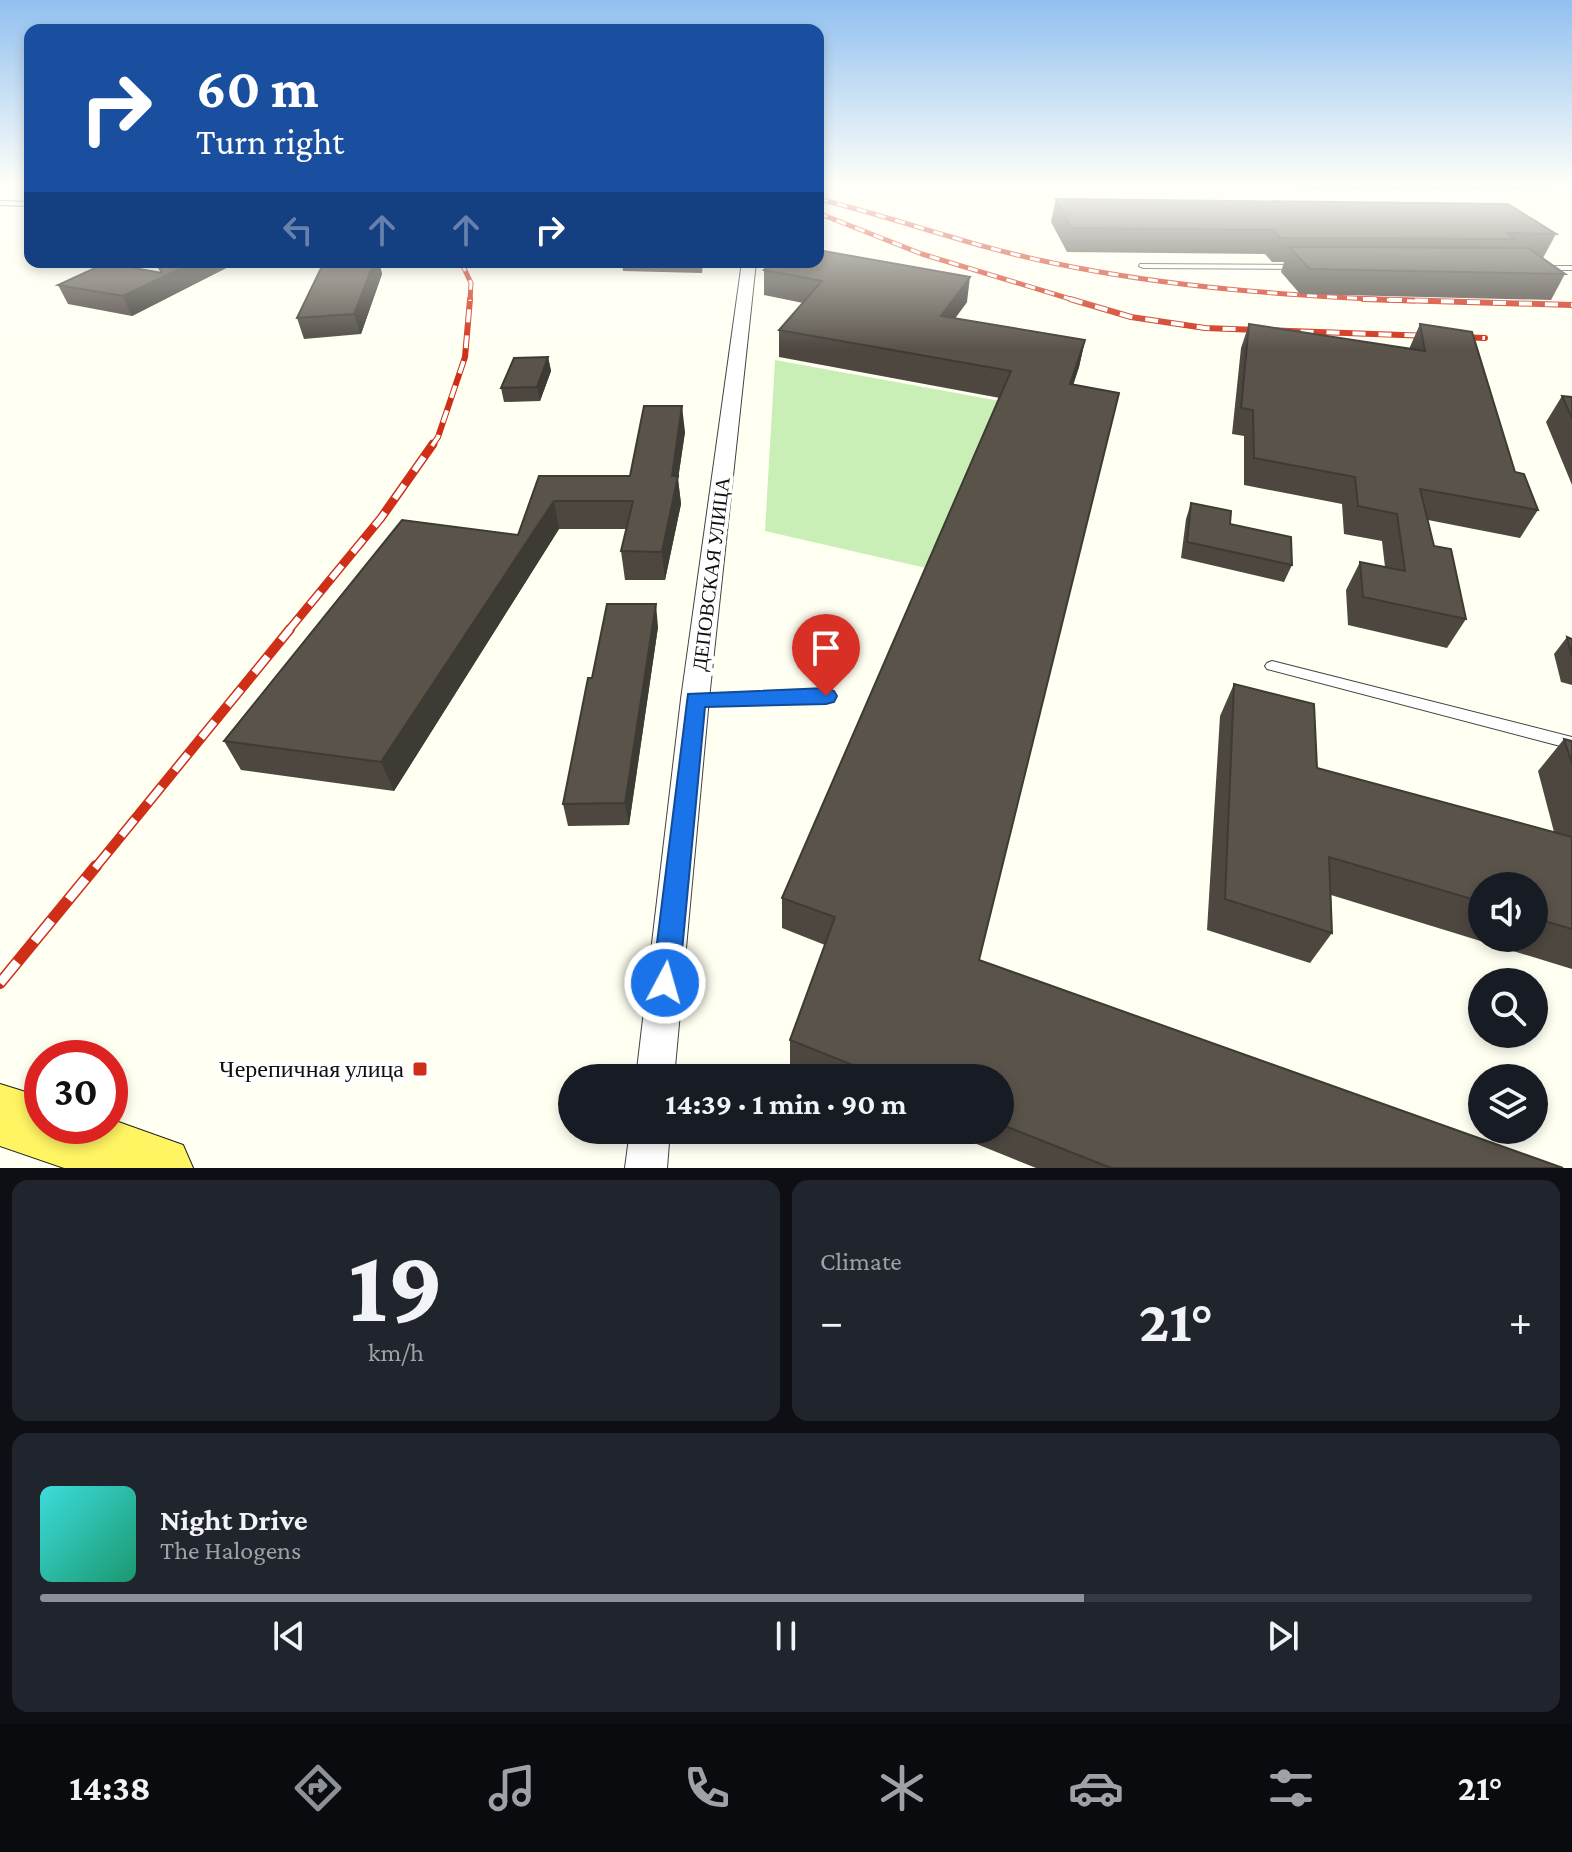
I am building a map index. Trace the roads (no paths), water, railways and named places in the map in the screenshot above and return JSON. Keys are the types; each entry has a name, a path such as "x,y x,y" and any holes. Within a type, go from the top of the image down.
{"main road":[{"path":"0,1115 160,1168"}],"street":[{"name":"ДЕПОВСКАЯ УЛИЦА","path":"656,1064 695,699 748,268"},
{"path":"646,1168 649,1144"}],"lane":[{"path":"1143,266 1308,266"},
{"path":"1525,268 1572,268"},
{"path":"1272,666 1572,743"},
{"path":"695,699 826,696"}],"railway":[{"path":"888,241 922,254 1077,301"},
{"path":"965,241 1053,263 1143,279 1233,290 1396,300"},
{"path":"464,268 471,283 470,301"},
{"path":"432,446 438,437 465,357 470,299"},
{"path":"1070,299 1131,317 1205,328 1485,338"},
{"path":"1363,299 1396,300"},
{"path":"1396,300 1572,305"},
{"path":"1396,300 1415,301"},
{"path":"288,631 381,518 433,444"},
{"path":"95,868 290,629"},
{"path":"0,983 96,866"}],"place":[{"name":"Черепичная улица","path":"420,1069"}]}
